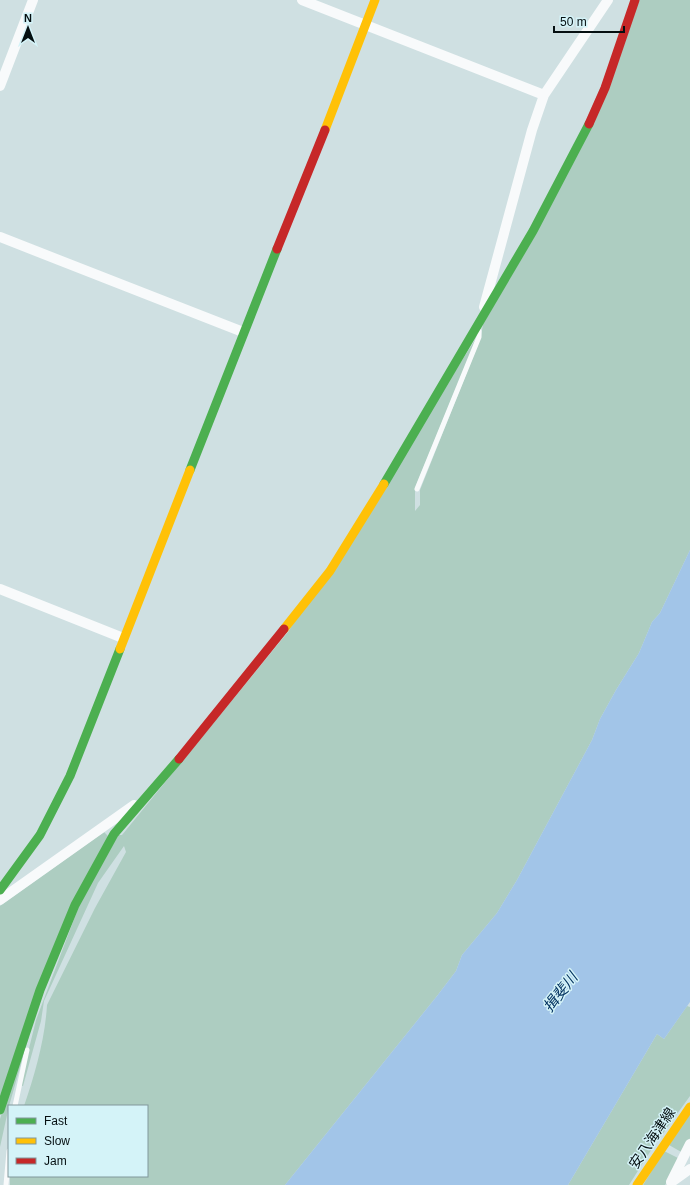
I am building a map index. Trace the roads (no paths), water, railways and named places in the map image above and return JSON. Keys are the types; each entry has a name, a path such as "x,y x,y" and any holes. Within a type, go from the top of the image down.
{"street":[{"path":"0,86 33,0"},
{"path":"302,0 544,95"},
{"path":"0,890 40,835 70,776 116,661 123,638 212,416 243,332 375,0"},
{"path":"480,322 532,130 544,95 608,0"},
{"path":"0,1110 30,1018 75,905 114,834 236,690 330,571 480,322 533,231 582,140 605,88 635,0"},
{"path":"0,237 243,332"},
{"path":"0,589 123,638"},
{"path":"0,900 146,796"},
{"name":"安八海津線","path":"637,1185 690,1107"},
{"path":"670,1183 690,1144"},
{"path":"670,1183 690,1169"}],"lane":[{"path":"418,489 479,337 480,322"},
{"path":"15,1105 17,1089 32,1028 30,1018"},
{"path":"6,1185 8,1162"}],"water":[{"name":"揖斐川","path":"690,550 690,1002 664,1039 657,1034 568,1185 285,1185 437,996 456,971 462,955 497,913 517,880 592,740 600,719 639,653 652,622 660,613"}]}
